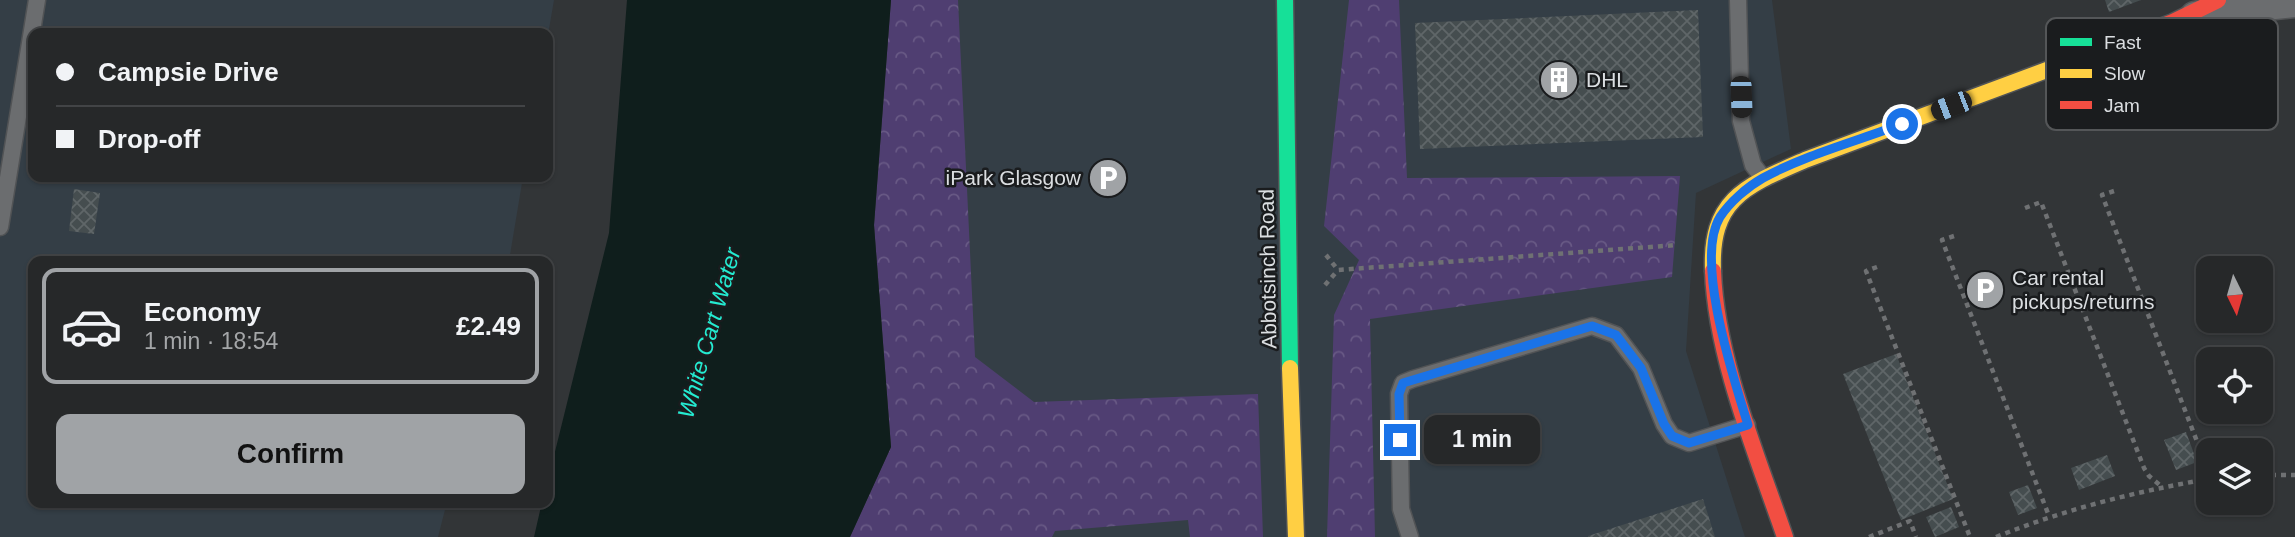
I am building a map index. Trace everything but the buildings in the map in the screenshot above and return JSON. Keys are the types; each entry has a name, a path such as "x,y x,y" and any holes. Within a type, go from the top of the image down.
{"street":[{"name":"Abbotsinch Road","path":"1285,0 1289,328 1296,537"},
{"path":"2181,18 2218,0"},
{"path":"2192,18 2246,7 2295,2"},
{"path":"1784,537 1724,346 1712,274 1713,243 1719,219 1737,197 1763,178 2046,70"}],"lane":[{"path":"32,28 37,0"},
{"path":"1738,0 1741,121 1753,165 1763,178"},
{"path":"0,227 28,55"},
{"path":"1410,537 1401,509 1399,394 1403,383 1413,379 1592,326 1616,335 1641,368 1664,424 1672,436 1689,443 1748,425"}],"path":[{"path":"2114,191 2102,195 2196,439"},
{"path":"2025,208 2041,202 2144,468 2162,487"},
{"path":"1954,236 1941,240 2049,516"},
{"path":"1322,251 1338,270 1713,243"},
{"path":"1877,267 1866,271 1970,537"},
{"path":"2273,475 2295,475"},
{"path":"1996,537 2049,516 2162,487 2196,481"},
{"path":"1869,537 1910,521 1916,537"}],"shaded area":[{"path":"0,0 554,0 549,28 28,28 28,182 522,182 510,256 28,256 28,508 445,508 438,537 0,537"},
{"path":"949,0 1772,0 1791,149 1696,193 1686,351 1745,537 921,537"}],"green space":[{"path":"891,0 958,0 975,357 1034,402 1258,394 1263,537 1190,537 1188,520 1055,531 1052,537 850,537 891,447 874,225"},
{"path":"1349,0 1399,0 1407,178 1680,176 1672,277 1370,319 1375,537 1327,537 1334,315 1359,260 1324,226"}],"water":[{"name":"White Cart Water","path":"627,0 891,0 874,225 891,447 850,537 534,537 541,508 553,508 553,460 609,233"}],"traffic: fast":[{"path":"1285,0 1290,368"}],"traffic: slow":[{"path":"1713,271 1714,247 1725,211 1735,198 1765,178 1805,160 2046,70"},
{"path":"1290,368 1296,537"}],"traffic: jam":[{"path":"2181,18 2218,0"},
{"path":"1713,271 1716,304 1730,372 1785,537"}],"place":[{"name":"DHL","path":"1559,80"},
{"name":"iPark Glasgow","path":"1108,178"},
{"name":"Car rental pickups/returns","path":"1985,290"}],"route":[{"path":"1400,440 1399,394 1403,383 1592,326 1616,335 1641,368 1664,424 1672,436 1689,443 1748,425 1724,346 1712,274 1713,243 1719,219 1737,197 1763,178 1902,124"}]}
